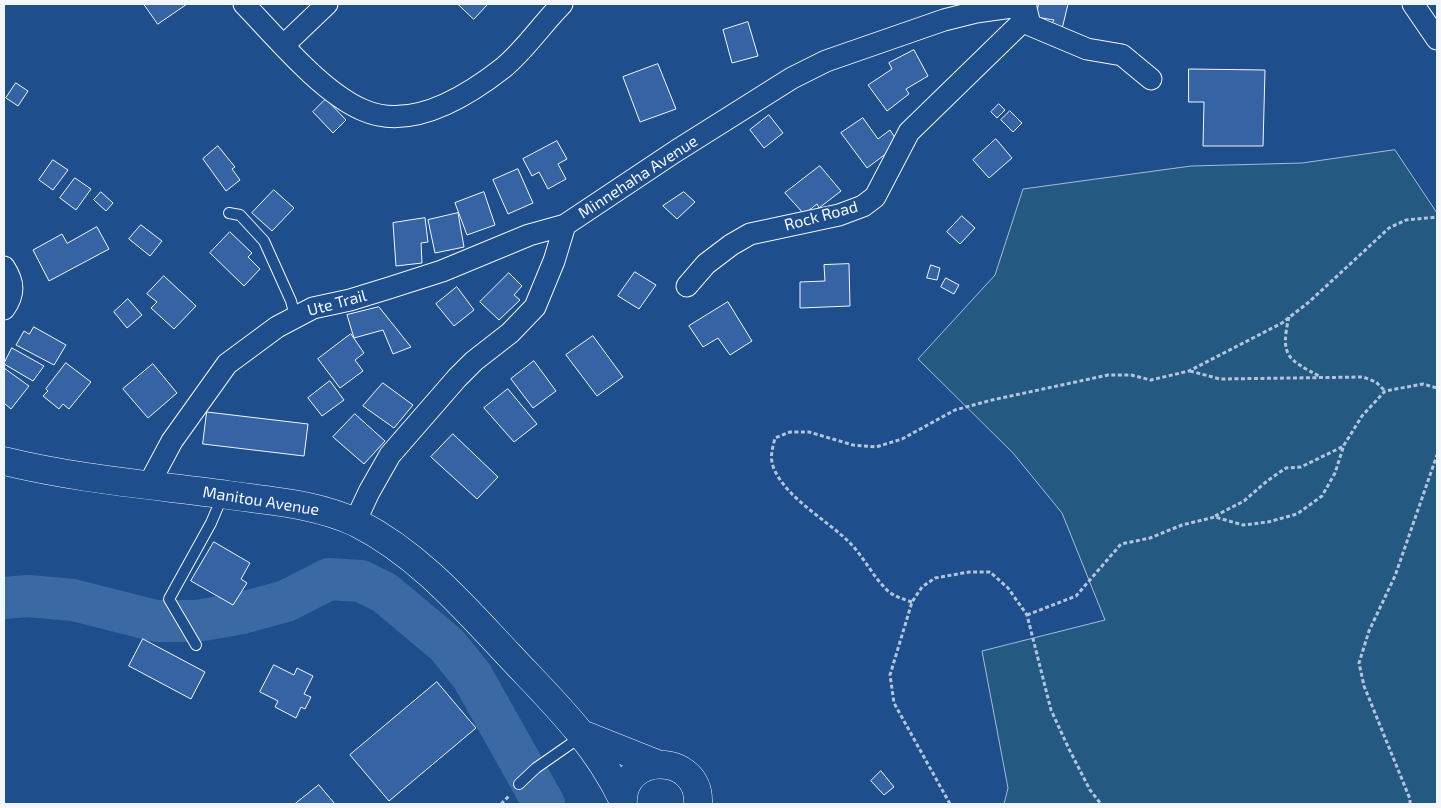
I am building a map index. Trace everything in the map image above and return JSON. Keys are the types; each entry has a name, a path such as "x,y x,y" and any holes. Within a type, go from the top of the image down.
{"main road":[{"name":"Manitou Avenue","path":"4,461 62,474 285,502 324,511 355,522 396,546 440,582 584,735 622,801"},
{"name":"Manitou Avenue","path":"584,735 657,764 675,767 685,773 695,787 699,803"},
{"path":"622,801 627,783 635,774 645,767 657,764"}],"street":[{"path":"244,4 312,73 350,103 380,115 405,116 428,111 458,97 503,68 562,4"},
{"path":"284,45 327,4"},
{"path":"1025,4 1030,25 1087,49 1122,55 1151,79"},
{"name":"Minnehaha Avenue","path":"355,522 390,455 457,378 474,361 510,333 535,307 554,261 565,225 676,151 792,78 826,61 944,20 976,12 1025,4"},
{"name":"Rock Road","path":"687,286 706,264 731,244 750,234 853,211 875,197 910,132 1020,24 1025,4"},
{"path":"1413,4 1437,39"},
{"name":"Ute Trail","path":"149,484 172,441 227,364 295,316 313,308 350,300 442,271 529,235 565,225"},
{"path":"4,267 12,284 13,292 4,308"}],"lane":[{"path":"229,213 240,214 264,241 291,302 295,316"},
{"path":"196,645 169,599 211,523 224,494"},
{"path":"519,784 536,768 584,735"}],"path":[{"path":"912,602 896,597 887,590 851,544 826,521 799,501 775,472 770,456 775,438 790,432 809,432 853,445 876,447 902,439 954,410 992,400 1108,375 1131,375 1151,380 1189,371 1238,347 1290,317 1389,228 1406,220 1437,217"},
{"path":"1290,317 1284,338 1287,353 1296,364 1321,377"},
{"path":"1189,371 1220,379 1363,377 1376,382 1384,391"},
{"path":"1215,517 1243,525 1268,522 1298,514 1322,496 1335,473 1344,445 1362,416 1384,391 1423,384 1437,388"},
{"path":"1027,616 1076,596 1121,544 1150,538 1182,525 1215,517 1244,501 1267,481 1286,468 1301,467 1344,445"},
{"path":"1410,804 1410,799 1364,686 1359,663 1369,631 1395,576 1437,455"},
{"path":"950,804 894,703 890,675 912,602 922,586 934,578 969,572 990,572 1008,588 1027,616 1051,710 1068,749 1090,790 1101,804"}],"shaded area":[{"path":"1395,150 1437,213 1437,804 1004,804 1008,788 982,651 1105,620 1062,513 1013,453 918,359 995,275 1023,189 1191,166 1302,163"}],"building":[{"path":"144,4 187,4 158,24"},
{"path":"458,4 488,4 474,19"},
{"path":"1039,4 1068,4 1062,29 1050,26 1054,20 1036,17"},
{"path":"748,22 758,56 732,63 723,30"},
{"path":"914,50 928,76 906,89 909,94 887,111 868,85 892,69 889,63"},
{"path":"658,64 676,109 640,122 623,77"},
{"path":"1189,69 1265,70 1263,146 1203,146 1204,102 1189,102"},
{"path":"16,83 28,91 18,106 6,98"},
{"path":"326,99 346,120 333,133 313,112"},
{"path":"999,104 1005,110 997,118 991,112"},
{"path":"1010,111 1022,123 1013,132 1001,120"},
{"path":"769,115 783,133 764,148 750,130"},
{"path":"863,118 878,139 890,130 899,144 867,168 841,133"},
{"path":"996,139 1012,158 989,178 973,160"},
{"path":"557,141 567,159 558,164 566,179 548,189 539,172 532,176 523,159"},
{"path":"218,146 235,167 232,169 240,180 226,191 203,159"},
{"path":"53,160 68,170 53,190 39,180"},
{"path":"820,166 841,191 819,208 817,204 804,214 785,193"},
{"path":"518,169 533,203 508,214 493,180"},
{"path":"75,178 91,189 76,210 60,198"},
{"path":"274,190 294,208 272,231 252,213"},
{"path":"101,192 113,203 106,211 94,200"},
{"path":"484,192 495,225 467,235 455,203"},
{"path":"684,192 695,202 677,219 663,206"},
{"path":"458,213 464,247 435,253 428,220"},
{"path":"962,216 975,228 960,244 947,232"},
{"path":"425,218 428,242 421,243 422,263 396,266 393,223"},
{"path":"141,225 162,241 150,256 129,239"},
{"path":"97,227 109,249 49,281 33,250 62,234 67,243"},
{"path":"230,232 252,253 248,257 260,269 244,286 210,253"},
{"path":"849,264 850,306 800,308 800,282 825,281 824,265"},
{"path":"931,265 940,268 937,280 927,278"},
{"path":"635,272 656,285 639,309 618,296"},
{"path":"509,273 522,286 514,295 520,300 499,320 480,302"},
{"path":"164,276 196,306 174,329 151,308 157,302 147,294"},
{"path":"946,278 959,285 954,294 941,287"},
{"path":"457,287 474,310 454,326 436,304"},
{"path":"128,299 142,315 127,328 114,312"},
{"path":"728,302 752,341 730,355 718,338 703,347 689,326"},
{"path":"379,307 411,347 393,354 383,330 354,338 347,315"},
{"path":"34,327 66,345 54,365 16,345 24,331 29,334"},
{"path":"351,334 364,353 355,360 363,371 340,388 318,359"},
{"path":"593,336 623,377 597,396 566,355"},
{"path":"12,348 44,366 33,381 4,364"},
{"path":"534,361 556,391 533,408 511,379"},
{"path":"66,363 91,382 69,409 63,404 59,409 43,396 48,391 46,389"},
{"path":"153,364 177,393 148,418 123,389"},
{"path":"4,368 29,386 11,409 4,403"},
{"path":"330,381 344,400 322,416 308,398"},
{"path":"383,383 413,405 394,428 363,406"},
{"path":"508,389 537,424 514,442 484,408"},
{"path":"207,412 308,424 304,456 203,444"},
{"path":"355,414 385,441 364,464 333,437"},
{"path":"453,434 498,477 477,499 431,457"},
{"path":"214,542 250,563 241,579 247,583 233,605 191,581"},
{"path":"143,639 205,672 191,699 129,666"},
{"path":"274,665 294,675 297,668 313,676 304,694 311,697 305,709 301,707 296,718 275,707 278,701 260,692"},
{"path":"437,682 476,728 389,801 350,755"},
{"path":"881,771 894,787 884,795 871,781"},
{"path":"319,785 335,804 295,804"}],"waterway":[{"path":"4,598 28,596 73,600 156,621 197,621 242,613 286,601 329,579 361,581 385,593 447,645 472,676 544,804"}]}
